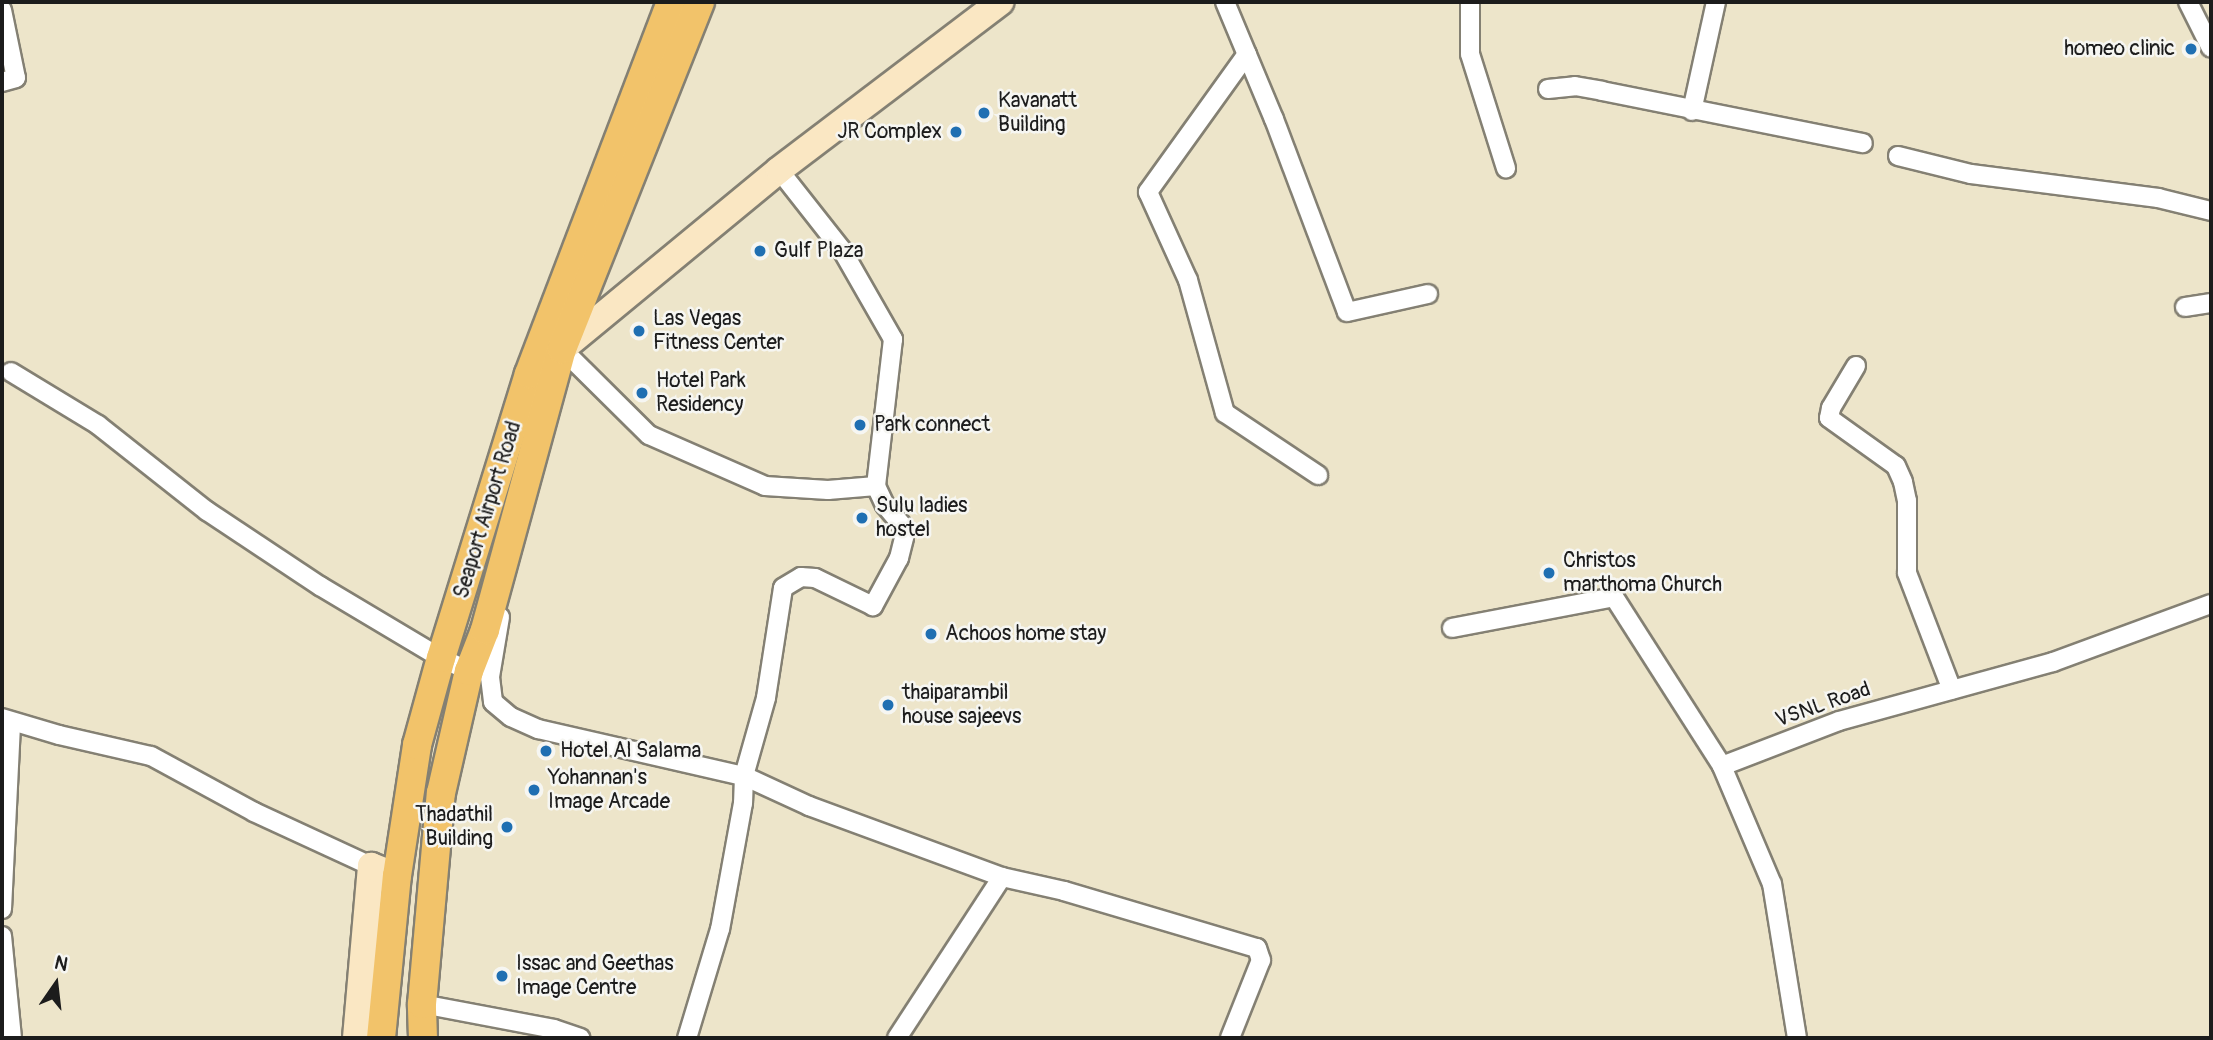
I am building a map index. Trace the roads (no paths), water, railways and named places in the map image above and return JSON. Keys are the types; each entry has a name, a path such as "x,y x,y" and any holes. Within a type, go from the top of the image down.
{"main road":[{"path":"649,2 656,38"},
{"name":"Seaport Airport Road","path":"381,1038 384,871 441,658 529,374 671,2"},
{"name":"Seaport Airport Road","path":"423,1038 422,1004 441,793 470,671 562,349 694,14 710,2"}],"street":[{"path":"876,486 828,490 765,486 649,435 562,349 779,170 1000,2"},
{"path":"1225,2 1347,312 1428,294"},
{"path":"1470,2 1470,54 1506,168"},
{"path":"1692,111 1716,2"},
{"path":"2188,2 2211,48"},
{"path":"2,10 16,78 2,82"},
{"path":"1247,54 1148,192 1188,280 1225,413 1318,475"},
{"path":"1548,89 1575,86 1863,143"},
{"path":"1898,156 1971,174 2158,198 2211,211"},
{"path":"687,1038 720,929 743,803 744,776 766,698 783,587 801,577 815,578 873,606 899,558 904,538 901,524 885,505 876,486 894,339 842,250 779,170"},
{"path":"2185,306 2211,303"},
{"path":"1856,366 1831,408 1829,418 1896,466 1907,501 1907,573 1952,690"},
{"path":"11,372 98,425 207,511 309,579 441,658 470,671"},
{"path":"499,576 502,611 490,677 493,702 511,716 538,729 744,776 809,806 1002,877 1076,894 1257,948 1261,960 1230,1038"},
{"path":"1452,628 1614,597 1722,766 1772,884 1797,1038"},
{"name":"VSNL Road","path":"1722,766 1839,721 2053,662 2211,604"},
{"path":"2,909 7,720 151,756 254,812 384,871 356,1038"},
{"path":"897,1038 1002,877"},
{"path":"2,936 12,1038"},
{"path":"422,1004 554,1029 580,1038"}],"place":[{"name":"homeo clinic","path":"2191,49"},
{"name":"Kavanatt Building","path":"984,113"},
{"name":"JR Complex","path":"956,132"},
{"name":"Gulf Plaza","path":"760,251"},
{"name":"Las Vegas Fitness Center","path":"639,331"},
{"name":"Hotel Park Residency","path":"642,393"},
{"name":"Park connect","path":"860,425"},
{"name":"Sulu ladies hostel","path":"862,518"},
{"name":"Christos marthoma Church","path":"1549,573"},
{"name":"Achoos home stay","path":"931,634"},
{"name":"thaiparambil house sajeevs","path":"888,705"},
{"name":"Hotel Al Salama","path":"546,751"},
{"name":"Yohannan's Image Arcade","path":"534,790"},
{"name":"Thadathil Building","path":"507,827"},
{"name":"Issac and Geethas Image Centre","path":"502,976"}]}
